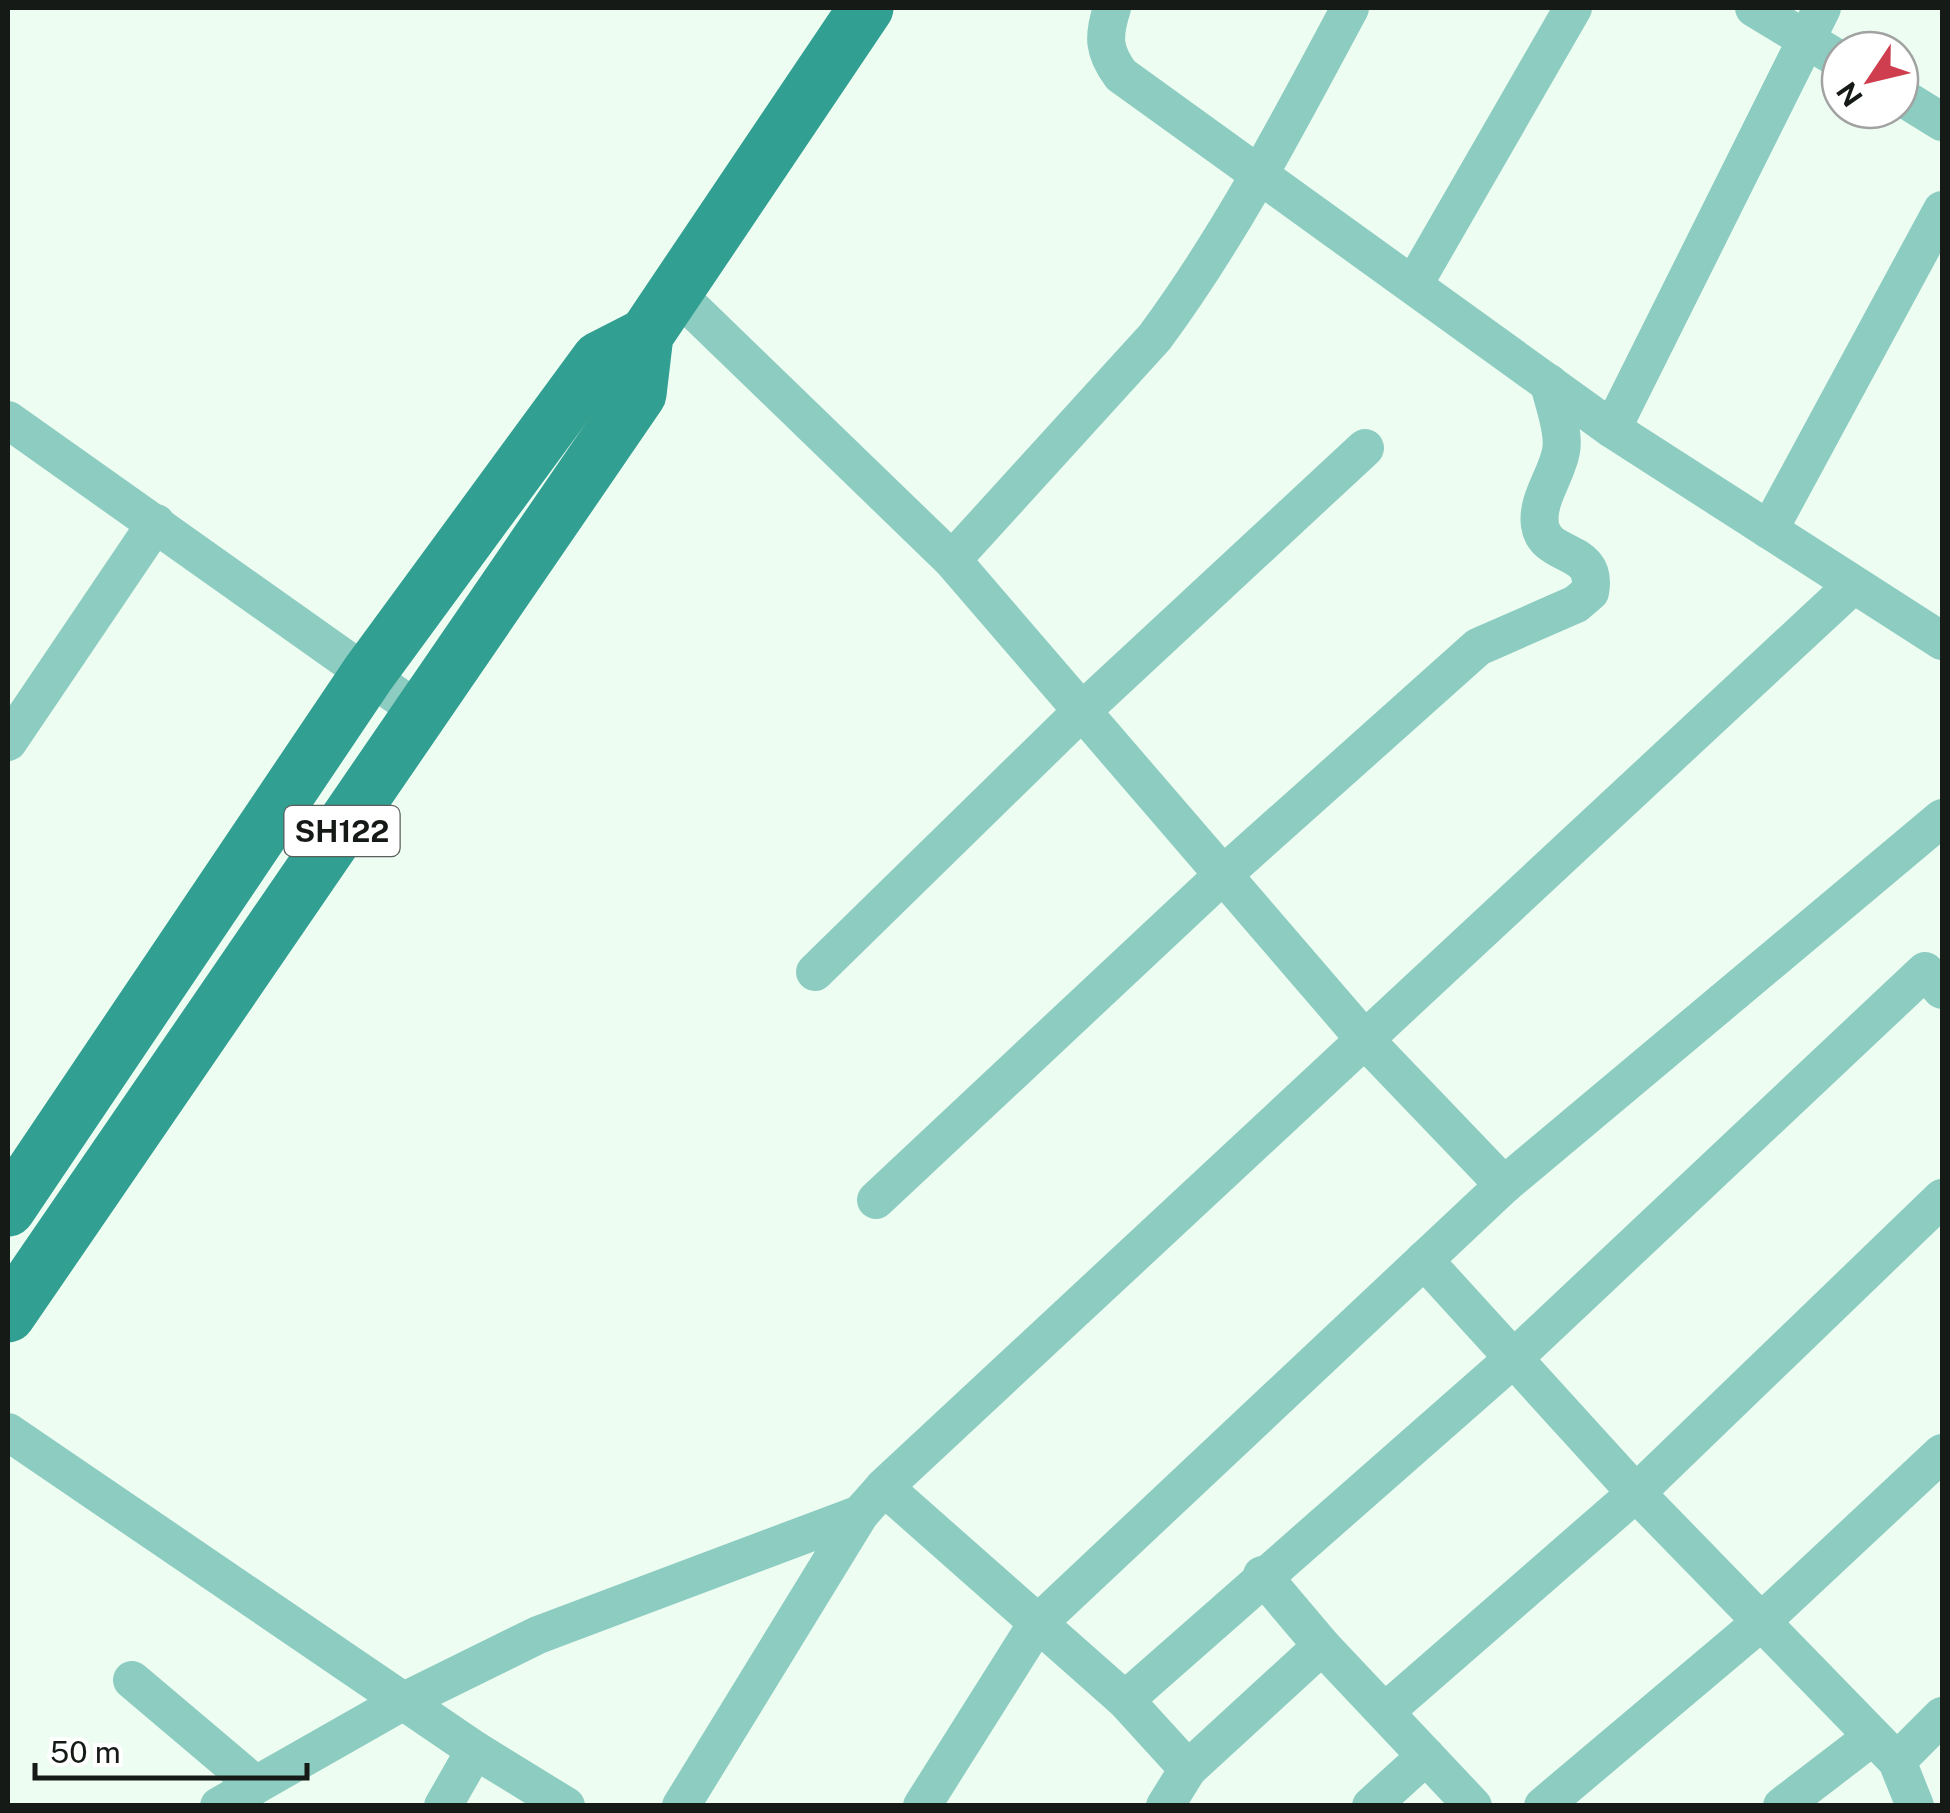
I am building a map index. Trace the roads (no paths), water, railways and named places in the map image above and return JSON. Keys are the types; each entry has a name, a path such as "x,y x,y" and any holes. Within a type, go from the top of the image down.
{"main road":[{"name":"SH122","path":"8,1315 640,394 660,314 866,8"},
{"name":"SH122","path":"8,1208 368,674 598,359 660,314"}],"street":[{"path":"1112,8 1104,31 1106,54 1121,75 1612,429 1852,586 1939,629"},
{"path":"952,560 1156,337 1259,178 1350,8"},
{"path":"1414,284 1573,8"},
{"path":"1612,429 1813,23 1754,8"},
{"path":"1920,108 1942,122"},
{"path":"1769,530 1942,210"},
{"path":"660,314 952,560 1367,1042 1504,1185"},
{"path":"876,1200 1224,874 1478,646 1576,604 1590,592 1593,577 1585,563 1550,542 1540,528 1540,511 1562,448 1549,383"},
{"path":"8,420 423,714"},
{"path":"815,972 1084,709 1365,448"},
{"path":"8,742 156,523"},
{"path":"680,1806 872,1501 1004,1371 1367,1042 1852,586"},
{"path":"922,1806 1036,1625 1504,1185 1942,818"},
{"path":"1125,1700 1515,1357 1937,972"},
{"path":"1387,1710 1636,1493 1942,1198"},
{"path":"1424,1260 1636,1493 1884,1749 1914,1806"},
{"path":"8,1432 402,1702 566,1806"},
{"path":"1543,1806 1760,1623 1942,1453"},
{"path":"872,1501 1036,1625 1125,1700 1188,1769"},
{"path":"219,1806 402,1702 568,1622 872,1501"},
{"path":"1262,1576 1322,1646 1387,1710 1473,1806"},
{"path":"1165,1806 1188,1769 1322,1646"},
{"path":"132,1680 256,1784"},
{"path":"1782,1806 1942,1716"},
{"path":"443,1806 475,1750"},
{"path":"1371,1806 1426,1756"}]}
